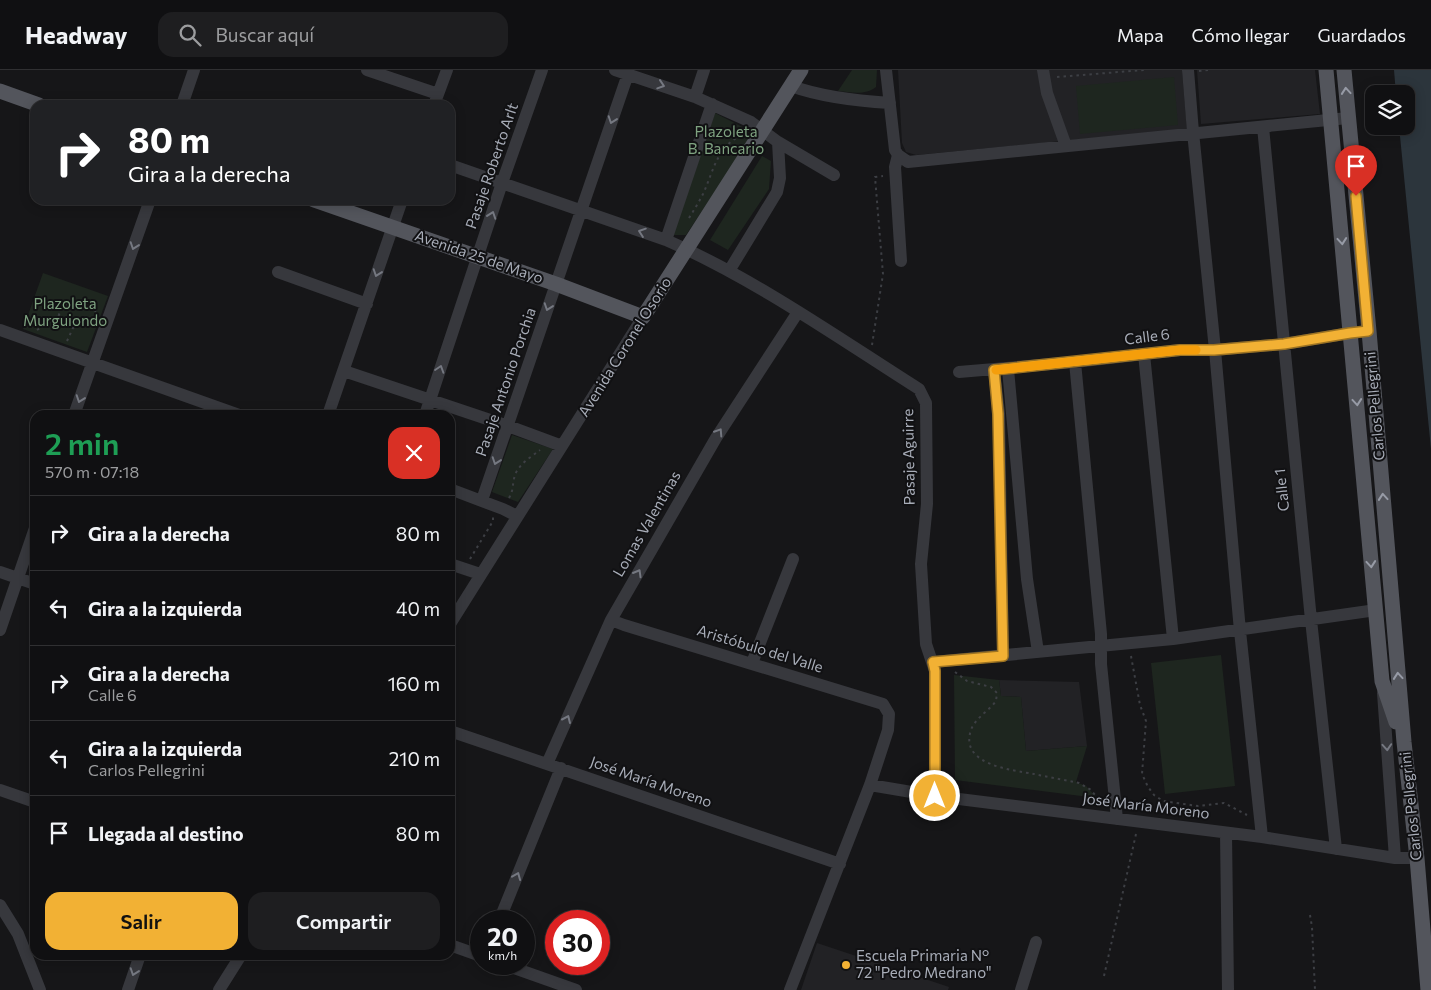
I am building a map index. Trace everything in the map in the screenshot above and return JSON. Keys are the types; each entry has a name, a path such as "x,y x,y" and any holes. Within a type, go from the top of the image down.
{"main road":[{"name":"Avenida Coronel Osorio","path":"643,317 801,70"},
{"name":"Carlos Pellegrini","path":"1326,70 1382,680 1404,742"},
{"name":"Carlos Pellegrini","path":"1344,70 1428,990"},
{"path":"0,91 30,102"},
{"name":"Avenida 25 de Mayo","path":"329,205 556,284 643,317"}],"street":[{"path":"184,100 194,70"},
{"path":"367,70 436,100 447,70"},
{"name":"Pasaje Roberto Arlt","path":"427,410 502,183 542,70"},
{"path":"615,70 695,97 752,122 778,142 834,175"},
{"path":"695,97 704,70"},
{"path":"886,70 896,150 898,155 908,162 1192,132 1332,121 1348,118"},
{"path":"1188,70 1192,132 1240,630 1262,837"},
{"name":"Pasaje Antonio Porchia","path":"493,505 508,426 628,74"},
{"path":"1048,74 1047,93 1066,146"},
{"path":"791,86 834,96 869,102 890,103"},
{"path":"666,240 712,104"},
{"name":"Calle 1","path":"1263,127 1311,620 1336,849"},
{"path":"729,271 777,192 780,178 778,142"},
{"path":"898,155 895,166 901,261"},
{"name":"Pasaje Aguirre","path":"455,167 687,249 729,271 798,312 919,389 926,403 927,504 922,564 926,644 935,671 935,796"},
{"path":"76,410 148,205"},
{"path":"330,410 400,205"},
{"path":"278,272 367,304"},
{"name":"Lomas Valentinas","path":"547,764 611,620 716,438 798,312"},
{"name":"Avenida Coronel Osorio","path":"455,616 517,516 557,444 643,317"},
{"path":"0,330 225,410"},
{"name":"Calle 6","path":"959,372 1075,362 1180,350 1214,350 1284,344 1368,331"},
{"path":"1144,354 1173,638"},
{"path":"1075,362 1100,624 1101,664 1114,819"},
{"path":"1008,368 1027,579 1038,652"},
{"path":"344,370 557,444"},
{"path":"994,370 998,414 1003,656"},
{"path":"455,491 517,516"},
{"path":"0,630 30,543"},
{"path":"752,663 793,559"},
{"path":"455,566 480,574"},
{"path":"0,572 30,582"},
{"path":"933,662 1129,644 1376,610"},
{"name":"Aristóbulo del Valle","path":"611,620 883,704 887,709 890,720 870,785"},
{"name":"Carlos Pellegrini","path":"1382,680 1395,858"},
{"name":"José María Moreno","path":"455,734 840,864"},
{"path":"503,910 561,768"},
{"path":"790,990 870,785"},
{"name":"José María Moreno","path":"870,785 935,796 1262,837 1395,858 1417,858"},
{"path":"0,790 30,800"},
{"path":"1226,833 1228,990"},
{"path":"0,905 18,934 40,990"},
{"path":"1021,990 1036,942"},
{"path":"455,947 470,952"},
{"path":"128,990 138,960"},
{"path":"219,990 238,960"},
{"path":"534,975 576,990"}],"path":[{"path":"1048,74 1144,70"},
{"path":"688,220 703,195 715,161 724,148 742,135 763,131"},
{"path":"870,358 883,274 875,177 896,173"},
{"path":"23,339 58,317 63,306 73,301 109,316"},
{"path":"62,353 73,328 85,323 104,330"},
{"path":"465,569 492,521 493,505 514,490 514,479 519,468 557,444"},
{"path":"1129,644 1140,705 1146,721 1142,774 1148,788 1163,801 1198,806 1224,802 1261,823"},
{"path":"950,660 955,671 961,677 973,684 991,687 997,693 996,701 970,731 970,745 980,759 998,767 1079,783 1091,790 1114,819"},
{"path":"1104,976 1138,822"},
{"path":"1310,915 1315,990"}],"shaded area":[{"path":"898,70 1182,70 1187,129 916,155 906,152 902,143"},
{"path":"1197,70 1315,70 1320,114 1201,124"},
{"path":"1394,70 1431,70 1431,449 1400,135 1415,135 1415,85 1395,85"},
{"path":"999,680 1079,682 1087,746 1026,751 1021,697 1001,696"},
{"name":"Escuela Primaria N° 72 \"Pedro Medrano\"","path":"817,943 949,987 948,990 801,990"}],"green space":[{"path":"852,70 877,70 876,87 867,92 852,93 838,91"},
{"path":"1174,77 1178,125 1080,134 1076,86"},
{"name":"Plazoleta B. Bancario","path":"715,113 754,133 686,235 673,235"},
{"path":"762,156 771,161 769,189 728,250 710,240"},
{"name":"Plazoleta Murguiondo","path":"43,273 108,296 87,352 23,329"},
{"path":"512,435 553,449 518,502 492,492"},
{"path":"1221,655 1235,786 1165,794 1151,663"},
{"path":"954,675 999,680 1001,696 1021,697 1026,751 1087,746 1076,782 1086,786 1097,798 955,780"}],"slow traffic":[{"path":"996,370 1180,350 1196,350"}],"place":[{"name":"Escuela Primaria N° 72 \"Pedro Medrano\"","path":"846,965"}],"route":[{"path":"935,796 935,671 933,662 1003,656 998,414 994,370 1180,350 1214,350 1284,344 1368,331 1356,196"}]}
